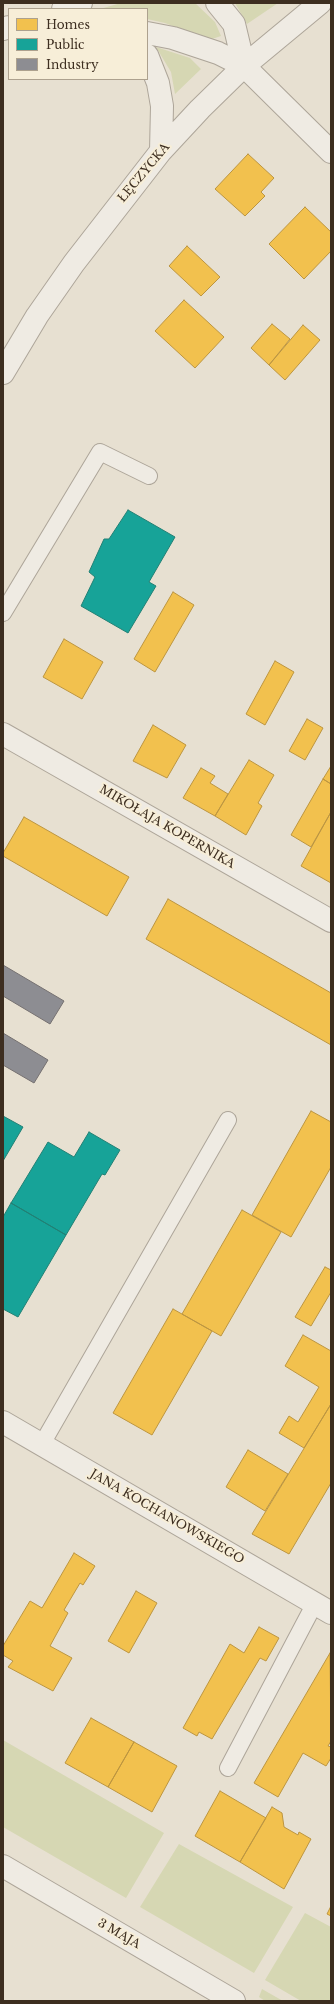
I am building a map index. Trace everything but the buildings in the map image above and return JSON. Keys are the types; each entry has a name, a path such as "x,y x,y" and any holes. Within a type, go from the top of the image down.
{"street":[{"path":"66,8 81,3"},
{"path":"217,3 234,24 244,66"},
{"name":"ŁĘCZYCKA","path":"3,373 37,316 74,263 160,152 200,109 244,66 320,3"},
{"path":"148,33 173,38 210,51 244,66 331,152"},
{"path":"148,57 158,83 162,106 160,152"},
{"name":"MIKOŁAJA KOPERNIKA","path":"3,734 331,920"},
{"name":"JANA KOCHANOWSKIEGO","path":"3,1422 323,1608"},
{"name":"3 MAJA","path":"3,1866 234,2001"}],"lane":[{"path":"3,613 100,452 149,476"},
{"path":"42,1444 228,1120"},
{"path":"228,1768 323,1608"}],"green space":[{"path":"121,3 195,3 215,22 221,36 209,40 165,23 148,19 148,8 104,8"},
{"path":"235,3 278,3 247,24"},
{"path":"156,47 190,58 201,69 175,94 171,72"},
{"path":"3,1740 164,1833 126,1898 3,1827"},
{"path":"179,1844 293,1907 254,1973 140,1907"},
{"path":"305,1913 331,1927 331,2001 301,2001 265,1980"},
{"path":"262,1989 283,2001 265,2001 259,1997"}]}
